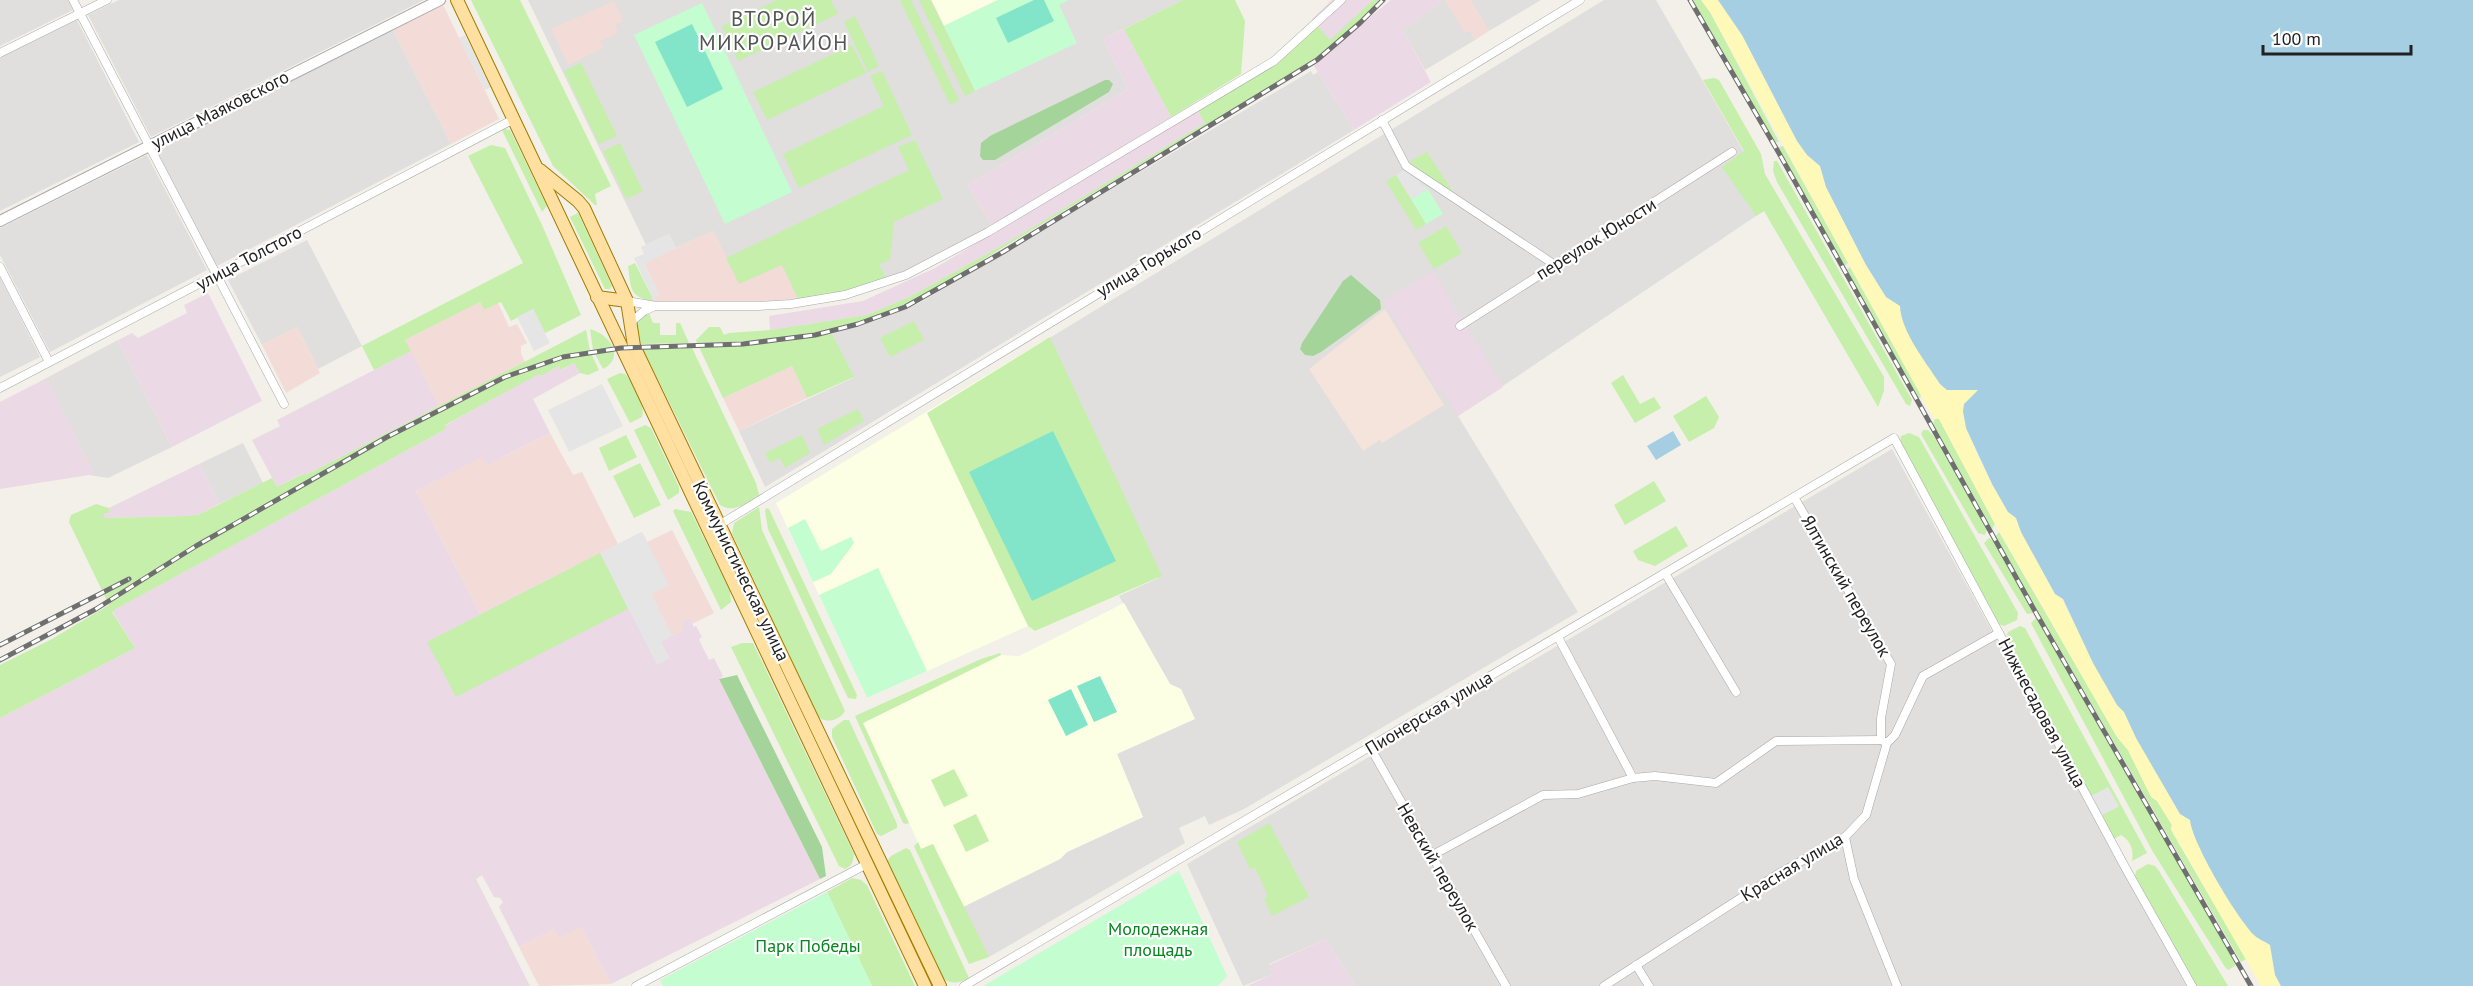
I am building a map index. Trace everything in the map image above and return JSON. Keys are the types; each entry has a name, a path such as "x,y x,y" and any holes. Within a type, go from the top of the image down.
{"main road":[{"name":"Коммунистическая улица","path":"457,0 925,986"},
{"name":"Коммунистическая улица","path":"537,167 578,201 627,301 634,346 940,986"},
{"path":"557,210 578,201"},
{"path":"597,297 627,301"}],"street":[{"path":"73,0 284,404"},
{"path":"0,53 107,0"},
{"name":"улица Маяковского","path":"0,221 440,0"},
{"path":"627,301 656,306 758,306 806,302 855,293 906,275 988,232 1274,61 1341,0"},
{"name":"улица Горького","path":"719,525 1580,0"},
{"name":"улица Толстого","path":"0,388 514,119"},
{"path":"1382,120 1406,166 1555,265"},
{"name":"переулок Юности","path":"1460,326 1732,152"},
{"path":"0,267 49,362"},
{"path":"630,323 644,311 656,306"},
{"name":"Пионерская улица","path":"964,986 1894,438"},
{"name":"Нижнесадовая улица","path":"1894,438 2192,986"},
{"name":"Ялтинский переулок","path":"1794,497 1891,664 1881,718 1884,742"},
{"path":"1665,573 1736,692"},
{"name":"Красная улица","path":"1604,986 1778,874 1845,837 1866,814 1884,742 1895,735 1923,676 1999,633"},
{"path":"1558,637 1633,778"},
{"path":"1431,855 1543,795 1578,794 1633,778 1655,776 1716,783 1776,741 1884,742"},
{"name":"Невский переулок","path":"1370,747 1506,986"},
{"path":"1845,837 1859,894 1897,986"},
{"path":"636,986 867,864"},
{"path":"1636,966 1649,986"}],"shaded area":[{"path":"0,0 68,0 73,10 0,46"},
{"path":"119,0 424,0 151,137 88,15"},
{"path":"528,0 1183,0 1103,39 1128,89 968,185 992,226 907,270 876,283 798,299 782,265 739,284 713,231 676,248 669,234 646,245"},
{"path":"931,0 998,0 944,26"},
{"path":"1332,0 1373,0 1330,41 1312,19"},
{"path":"1391,0 1443,0 1403,31 1431,82 1354,130 1313,64"},
{"path":"1443,0 1465,32 1470,30 1475,40 1425,70 1403,31"},
{"path":"1445,0 1470,0 1489,31 1475,40 1470,30 1465,33"},
{"path":"1470,0 1541,0 1489,31"},
{"path":"1604,0 1656,0 1774,204 1458,416 1578,612 1244,809 1209,825 1205,816 1179,828 1185,843 989,957 963,907 1060,859 1067,852 1143,817 1117,754 1170,684 1119,596 1158,578 1043,342"},
{"path":"614,1 623,21 615,24 618,33 600,41 603,48 568,65 551,29"},
{"path":"443,5 499,119 451,144 393,30"},
{"path":"77,20 139,142 0,211 0,58"},
{"path":"1124,29 1171,117 992,226 968,185 1128,89 1103,39"},
{"path":"393,30 451,144 217,266 156,149"},
{"path":"465,35 491,87 485,90 459,38"},
{"path":"1311,71 1313,75 1318,72 1354,130 765,487 739,431 853,378 832,334 878,320 919,303"},
{"path":"1198,111 1205,123 1010,241 911,296 867,315 770,330 769,316 863,301 935,268"},
{"path":"147,155 207,270 50,352 0,255 0,228"},
{"path":"1404,170 1428,189 1411,199 1396,175"},
{"path":"713,231 739,283 782,265 798,299 650,301 659,295 644,263"},
{"path":"669,234 676,248 644,264 659,295 653,299 634,258 644,254 641,247"},
{"path":"307,240 362,346 318,369 297,327 262,345 228,280"},
{"path":"1433,272 1503,387 1458,416 1441,389 1437,390 1383,301"},
{"path":"0,277 40,357 0,377"},
{"path":"208,293 262,401 172,447 118,340 132,333 138,338 187,313 184,305"},
{"path":"480,302 484,310 498,303 509,327 517,324 527,343 521,346 521,354 525,362 439,406 405,340"},
{"path":"533,309 550,343 534,351 517,317"},
{"path":"1385,309 1444,405 1382,443 1380,440 1363,451 1309,369"},
{"path":"297,327 320,373 286,393 262,345"},
{"path":"118,340 172,447 108,478 89,475 92,471 48,381 41,384 39,382"},
{"path":"1043,341 1158,578 1035,631 1028,626 867,698 776,503"},
{"path":"411,351 439,406 306,475 304,473 277,487 252,440 280,426 277,420"},
{"path":"574,363 580,373 533,399 550,433 487,465 482,457 416,491 480,614 642,532 669,585 651,594 672,636 684,630 681,622 689,618 694,627 696,626 702,637 699,639 702,646 709,660 714,658 723,676 719,679 820,879 611,984 581,927 559,938 554,929 519,947 499,907 503,902 500,898 494,897 482,875 476,879 530,986 0,986 0,718 135,648 112,611 446,429 444,426 539,373 541,376 559,366 562,370"},
{"path":"792,366 807,398 739,431 723,398"},
{"path":"48,380 92,471 89,475 0,489 0,402 39,382 41,384"},
{"path":"602,384 623,426 569,452 548,410"},
{"path":"550,433 573,475 582,472 618,544 480,614 416,491 494,450 499,459"},
{"path":"243,443 263,483 219,504 199,464"},
{"path":"1892,449 2187,986 1355,986 1326,939 1269,964 1273,974 1243,986 1187,864"},
{"path":"199,464 219,504 200,514 188,516 104,518 104,513 109,513 109,508"},
{"path":"672,530 714,613 692,624 689,618 681,622 685,630 672,636 651,594 668,585 647,542"},
{"path":"642,532 669,585 651,594 672,636 661,642 670,658 657,665 600,553"},
{"path":"1124,603 1170,684 1181,689 1195,719 1117,754 1143,817 1067,852 1060,859 963,907 933,844 921,849 863,723 1001,655 1019,656"},
{"path":"2108,787 2119,806 2102,815 2091,796"},
{"path":"581,927 611,984 539,986 519,947 554,929"},
{"path":"1326,939 1355,986 1247,986 1273,974 1269,965"}],"green space":[{"path":"471,0 520,0 611,186 595,194 597,205 553,166"},
{"path":"777,0 831,0 838,14 738,61 722,26"},
{"path":"900,0 911,0 959,100 950,105"},
{"path":"919,0 931,0 975,91 965,96"},
{"path":"998,0 1069,0 1059,5 1077,43 975,91 944,26"},
{"path":"1034,0 1044,0 1054,21 1008,43 996,18"},
{"path":"1183,0 1235,0 1245,21 1241,74 1171,117 1124,29"},
{"path":"1373,0 1381,0 1359,22 1312,61 918,299 892,311 838,328 782,338 697,343 696,340 709,327 720,327 724,335 770,330 867,315 911,296 1010,241 1205,123 1198,111 1275,63 1317,25 1330,40"},
{"path":"1693,0 1701,0 1710,12 1779,142 1774,142"},
{"path":"702,3 792,192 725,224 634,35"},
{"path":"855,16 879,66 868,72 844,22"},
{"path":"692,24 723,89 687,107 655,42"},
{"path":"852,45 866,73 767,120 753,92"},
{"path":"581,63 617,136 599,144 564,71"},
{"path":"882,71 912,135 799,188 783,154 884,106 870,76"},
{"path":"1714,78 1719,80 1761,154 1765,174 1884,377 1884,391 1878,407 1764,211 1756,216 1722,167 1744,151 1703,80"},
{"path":"1105,80 1113,84 1109,92 995,160 983,160 980,156 981,143 990,136"},
{"path":"502,130 510,130 547,206 542,212"},
{"path":"915,140 943,199 894,222 890,260 879,264 886,279 846,291 798,299 782,265 739,284 726,258 909,170 898,147"},
{"path":"620,143 643,191 626,199 603,151"},
{"path":"491,145 505,148 581,315 545,333 533,309 511,321 501,302 484,310 480,302 405,340 411,351 374,370 362,346 523,263 468,156"},
{"path":"1783,146 1848,263 1844,266 1779,150 1779,147"},
{"path":"1427,152 1454,193 1413,166 1410,161"},
{"path":"1774,161 1777,161 1912,400 1910,406 1906,404 1777,182 1773,171"},
{"path":"1396,175 1426,224 1416,230 1386,181"},
{"path":"1428,189 1443,214 1426,224 1411,199"},
{"path":"578,213 612,286 610,289 605,289 570,217"},
{"path":"1446,226 1462,253 1434,269 1418,243"},
{"path":"635,263 653,299 650,301 634,293 630,284 628,266"},
{"path":"1850,267 1921,395 1920,398 1917,398 1846,270"},
{"path":"1351,275 1380,300 1381,309 1321,352 1313,356 1305,355 1300,349 1302,343 1343,281"},
{"path":"649,313 653,323 660,323 660,335 676,335 676,323 680,323 689,343 641,344 638,322"},
{"path":"914,321 924,340 890,357 880,338"},
{"path":"590,329 609,341 614,352 610,364 603,369 593,350"},
{"path":"586,330 590,351 599,370 588,375 580,373 574,363 561,370 559,366 541,376 539,374 445,425 446,429 116,609 112,612 135,648 0,718 0,665 52,639 109,605 69,522 71,515 96,504 109,508 109,513 104,513 104,518 188,516 200,514 272,478 277,487 305,473 306,475"},
{"path":"832,334 854,377 807,398 792,366 723,398 699,347 776,343"},
{"path":"1050,337 1162,576 1035,631 1028,626 927,413"},
{"path":"692,348 756,483 759,495 735,508 720,505 643,349"},
{"path":"620,373 625,374 632,383 643,412 642,417 630,423 607,379"},
{"path":"1623,375 1640,404 1654,397 1661,408 1635,423 1611,383"},
{"path":"1706,396 1719,417 1714,428 1689,442 1673,416"},
{"path":"858,409 864,421 824,445 817,429"},
{"path":"1935,418 1939,419 1995,524 1992,529 1933,425"},
{"path":"645,425 651,428 679,487 679,493 668,500 634,430"},
{"path":"1923,430 1928,430 1935,438 1987,529 1985,535 1978,533 1921,434"},
{"path":"1053,431 1116,561 1032,601 969,472"},
{"path":"1909,433 1919,437 2018,613 2017,620 2004,626 1998,624 1900,442 1901,436"},
{"path":"626,435 637,457 609,471 599,448"},
{"path":"802,435 810,453 785,468 780,458 770,463 765,453"},
{"path":"640,463 661,505 634,518 613,476"},
{"path":"1654,481 1666,501 1625,525 1614,505"},
{"path":"759,507 762,530 845,711 833,720 818,717 732,533 734,523"},
{"path":"766,508 769,509 857,695 856,699 848,698 768,529"},
{"path":"675,509 691,512 730,591 731,602 721,610 673,511"},
{"path":"805,519 821,551 851,537 854,543 831,574 813,582 788,528"},
{"path":"1676,526 1688,546 1655,566 1638,560 1633,551"},
{"path":"1999,532 2117,737 2128,750 2151,796 2157,801 2172,825 2171,830 2246,959 2241,962 1995,537"},
{"path":"1989,538 1992,539 2033,613 2027,614 1984,543"},
{"path":"600,553 628,609 456,697 427,642"},
{"path":"878,568 927,671 867,698 819,595"},
{"path":"2036,618 2236,962 2235,966 2228,970 2153,852 2031,623"},
{"path":"2020,626 2025,628 2147,853 2132,861 2133,853 2129,843 2121,835 2114,839 2102,815 2119,806 2091,796 2006,639 2008,632"},
{"path":"742,643 753,643 854,854 852,863 845,869 839,866 731,647"},
{"path":"1000,653 1001,655 863,723 909,823 903,823 855,716 981,659"},
{"path":"737,675 822,847 826,876 820,879 719,679"},
{"path":"1100,676 1117,712 1094,722 1077,686"},
{"path":"1071,689 1088,725 1066,736 1048,700"},
{"path":"844,720 849,720 897,824 897,828 881,836 877,834 832,737 832,729"},
{"path":"954,769 968,796 944,807 931,780"},
{"path":"976,814 989,841 966,852 953,825"},
{"path":"1269,823 1309,897 1272,916 1264,899 1268,896 1255,868 1250,869 1237,842"},
{"path":"918,842 921,849 933,844 989,957 969,964 914,846"},
{"path":"906,848 910,850 969,978 965,980 952,982 942,978 887,861 891,856"},
{"path":"2148,864 2155,866 2159,871 2228,986 2196,986 2135,877 2136,871"},
{"name":"Молодежная площадь","path":"1179,871 1227,976 1218,986 983,986"},
{"path":"852,878 861,880 867,885 915,986 872,986 827,892"},
{"name":"Парк Победы","path":"827,892 872,986 663,986 660,980"}],"sand":[{"path":"1701,0 1718,0 1742,35 1797,141 1807,155 1820,166 1826,187 1866,265 1886,297 1900,305 1900,310 1940,384 1947,390 1978,390 1963,411 1963,416 1977,454 1992,484 2008,512 2016,518 2021,532 2055,594 2063,599 2180,814 2190,820 2195,838 2238,913 2253,934 2270,945 2275,975 2281,986 2261,986 2171,829 2172,825 2157,801 2151,797 2128,750 2117,737 1995,524 1939,419 1934,419 1710,12"}],"water":[{"path":"1718,0 2473,0 2473,986 2281,986 2275,975 2270,945 2254,935 2227,897 2198,845 2190,820 2180,814 2136,738 2124,712 2117,705 2093,663 2063,599 2055,594 2021,532 2016,518 2008,512 1992,484 1966,428 1963,411 1964,404 1978,390 1947,390 1921,357 1909,336 1901,316 1900,306 1886,297 1866,265 1826,187 1820,166 1807,155 1797,141 1742,35"},
{"path":"1673,431 1681,445 1656,460 1647,446"}],"railway":[{"path":"0,660 96,609 196,546 387,437 505,377 563,357 621,348 743,344 815,335 858,324 905,307 1003,252 1317,60 1383,0"},
{"path":"1690,0 1780,155 2036,613 2251,986"},
{"path":"0,645 129,579"}],"district":[{"name":"ВТОРОЙ МИКРОРАЙОН","path":"774,31"}]}
